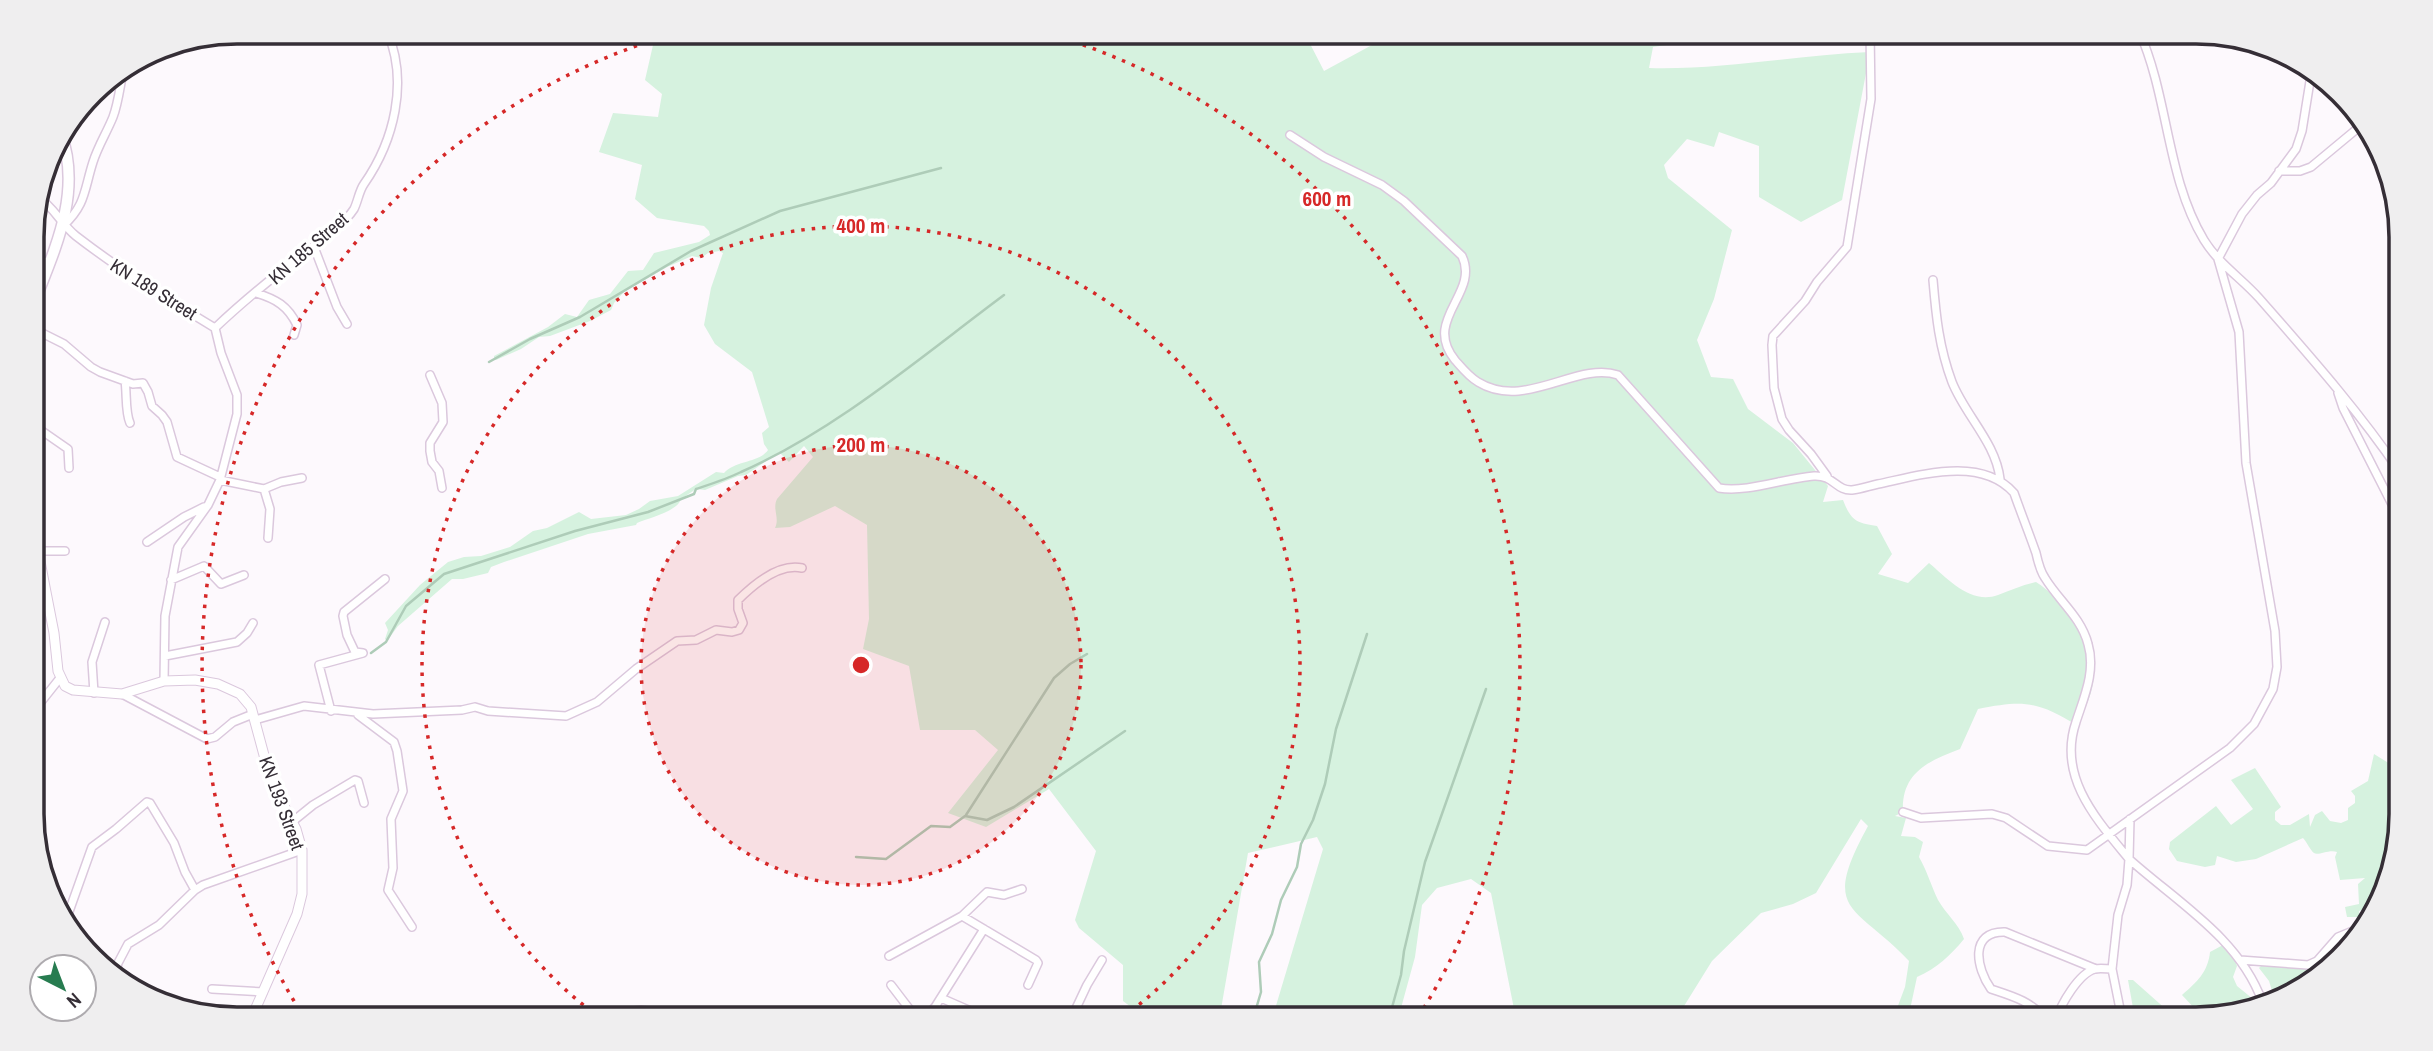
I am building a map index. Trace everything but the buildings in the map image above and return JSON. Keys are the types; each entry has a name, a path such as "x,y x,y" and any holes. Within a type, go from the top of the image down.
{"main road":[{"path":"44,277 63,226 68,190 68,159 65,149"}],"street":[{"name":"KN 185 Street","path":"215,328 314,247 353,209 363,185 385,150 397,106 395,62 390,44"},
{"path":"1870,44 1871,99 1847,247 1817,282 1805,301 1773,336 1774,388 1782,419 1788,430 1827,476 1847,490 1952,471 1973,472 2000,479 2014,493 2042,574 2076,617 2089,645 2089,685 2074,726 2071,748 2077,782 2085,803 2129,859 2215,932 2240,960 2253,979 2260,996"},
{"path":"2143,44 2167,120 2176,169 2204,240 2218,259 2257,296 2372,430 2389,456"},
{"path":"1903,812 1921,818 1992,814 2006,818 2035,838 2057,848 2087,850 2230,748 2254,724 2273,689 2277,667 2275,631 2246,463 2239,332 2218,259 2242,214 2296,149 2302,131 2310,81"},
{"path":"63,226 76,214 80,206 92,164 113,117 123,82"},
{"path":"2279,170 2300,171 2311,167 2356,130"},
{"path":"1290,135 1324,157 1382,185 1404,201 1462,256 1467,267 1465,281 1445,324 1443,338 1448,352 1472,379 1497,391 1514,391 1553,385 1607,371 1618,374 1719,488 1827,476"},
{"name":"KN 189 Street","path":"47,203 63,226 109,261 215,328 220,353 237,396 237,414 220,478 208,505 178,547 165,616 164,681"},
{"path":"314,247 337,307 347,324"},
{"path":"44,261 49,264"},
{"path":"1933,280 1936,329 1952,383 1995,456 2000,479"},
{"path":"256,293 268,296 287,308 297,325 294,334"},
{"path":"44,334 64,344 91,367 133,384 143,383 152,406 167,422 177,457 220,478 264,489 302,478"},
{"path":"430,375 442,402 443,422 430,443 432,462 439,471 442,488"},
{"path":"125,381 127,418 130,423"},
{"path":"2337,390 2343,408 2389,498"},
{"path":"44,432 68,449 69,467"},
{"path":"264,489 270,509 268,538"},
{"path":"147,542 184,517 208,505"},
{"path":"44,551 65,551"},
{"path":"171,580 204,566 221,584 244,575"},
{"path":"122,694 207,739 215,737 233,722 304,706 357,713 450,711 475,707 488,711 566,716 597,702 636,668 677,641 696,640 716,630 738,630 743,623 738,600 746,592 778,572 796,566 802,568"},
{"path":"331,711 319,664 363,653 355,652 351,646 344,612 385,579"},
{"path":"44,582 60,678 44,698"},
{"path":"94,693 92,662 105,622"},
{"path":"165,656 237,642 253,623"},
{"name":"KN 193 Street","path":"60,678 73,690 122,694 164,681 195,680 218,684 240,694 251,707 271,781 292,822 302,850 302,894 297,914 257,1007"},
{"path":"357,713 394,742 397,751 403,791 391,819 393,868 388,890 412,927"},
{"path":"292,822 313,805 355,780 358,781 364,803"},
{"path":"70,910 92,847 147,803 150,803 174,843 195,890"},
{"path":"2119,1007 2112,969 2118,915 2127,885 2130,819"},
{"path":"118,966 128,944 159,925 195,890 302,850"},
{"path":"889,956 962,916 987,892 1004,895 1022,889"},
{"path":"962,916 1036,960 1038,963 1028,985"},
{"path":"934,1007 984,929"},
{"path":"2034,1007 2017,997 1991,989 1978,964 1978,949 1984,940 1996,932 2005,932 2096,969 2112,969"},
{"path":"2240,960 2308,965 2317,961 2338,937 2348,933"},
{"path":"1077,1007 1101,960"},
{"path":"2060,1007 2081,978 2096,969"},
{"path":"891,985 908,1007"},
{"path":"212,989 263,992"},
{"path":"941,998 962,1007"}],"green space":[{"path":"653,44 1310,44 1324,71 1374,44 1674,44 1653,47 1649,68 1704,67 1870,52 1842,200 1801,222 1759,197 1759,146 1719,132 1714,147 1687,139 1664,165 1668,178 1732,230 1714,299 1697,340 1711,377 1733,379 1748,409 1793,443 1828,486 1823,502 1843,500 1856,520 1877,526 1892,554 1878,574 1908,583 1929,563 1961,589 1988,597 2036,582 2056,598 2075,621 2093,660 2092,686 2078,726 2052,712 2030,705 2007,704 1978,709 1960,749 1927,764 1912,778 1907,787 1903,812 1895,816 1906,818 1901,836 1915,837 1923,842 1919,857 1938,900 1964,939 1943,961 1917,977 1911,1007 1898,1007 1905,987 1909,961 1859,916 1850,905 1845,892 1846,876 1868,826 1861,819 1816,893 1793,904 1761,913 1712,961 1683,1007 1514,1007 1491,893 1471,879 1437,888 1422,905 1415,957 1401,1007 1276,1007 1323,849 1317,837 1248,853 1221,1007 1131,1007 1123,1001 1123,965 1079,928 1075,920 1096,851 1049,789 986,827 948,813 998,750 975,730 920,730 909,666 863,649 869,619 867,525 835,506 790,527 775,528 777,499 813,457 804,446 789,462 779,452 746,475 705,490 696,489 669,511 636,525 588,534 491,567 488,573 452,579 398,626 387,641 385,639 388,630 385,623 420,585 448,562 510,547 533,531 547,528 579,512 591,519 626,515 650,501 678,496 716,472 724,473 768,450 762,433 769,427 752,372 715,344 704,325 711,288 723,253 719,251 708,253 701,258 692,256 667,267 624,292 611,310 550,336 539,337 521,349 494,359 494,356 548,327 565,314 577,317 589,300 610,294 628,271 643,270 654,253 699,242 710,235 704,226 657,218 635,199 642,165 599,152 613,113 658,117 662,94 645,80"},
{"path":"2374,754 2389,763 2389,827 2386,852 2375,888 2364,909 2359,911 2359,917 2347,917 2345,907 2359,904 2358,884 2365,878 2340,880 2335,857 2337,852 2314,853 2303,838 2256,859 2236,862 2217,856 2215,865 2205,867 2177,861 2169,849 2170,842 2216,806 2231,825 2253,809 2231,780 2255,768 2281,807 2275,812 2275,820 2281,825 2290,825 2309,814 2310,827 2315,815 2322,811 2330,821 2341,823 2348,820 2348,808 2355,803 2355,796 2351,791 2368,781"},
{"path":"2223,945 2237,966 2233,977 2237,986 2253,999 2234,1004 2193,1007 2182,995 2201,976 2210,952"},
{"path":"2259,968 2311,969 2272,991 2269,981"},
{"path":"2128,980 2133,980 2163,1007 2133,1007"}],"waterway":[{"path":"489,362 530,339 580,317 691,251 780,211 941,168"},
{"path":"371,653 386,642 406,606 444,574 575,531 648,512 694,494 696,489 730,477 776,455 877,391 1004,295"},
{"path":"1257,1007 1261,992 1259,962 1272,934 1281,900 1297,867 1301,844 1313,820 1325,784 1336,729 1367,634"},
{"path":"966,815 1054,678 1087,654"},
{"path":"1392,1007 1425,862 1486,689"},
{"path":"856,857 886,859 931,826 950,827 965,816 987,820 1014,807 1125,731"}]}
